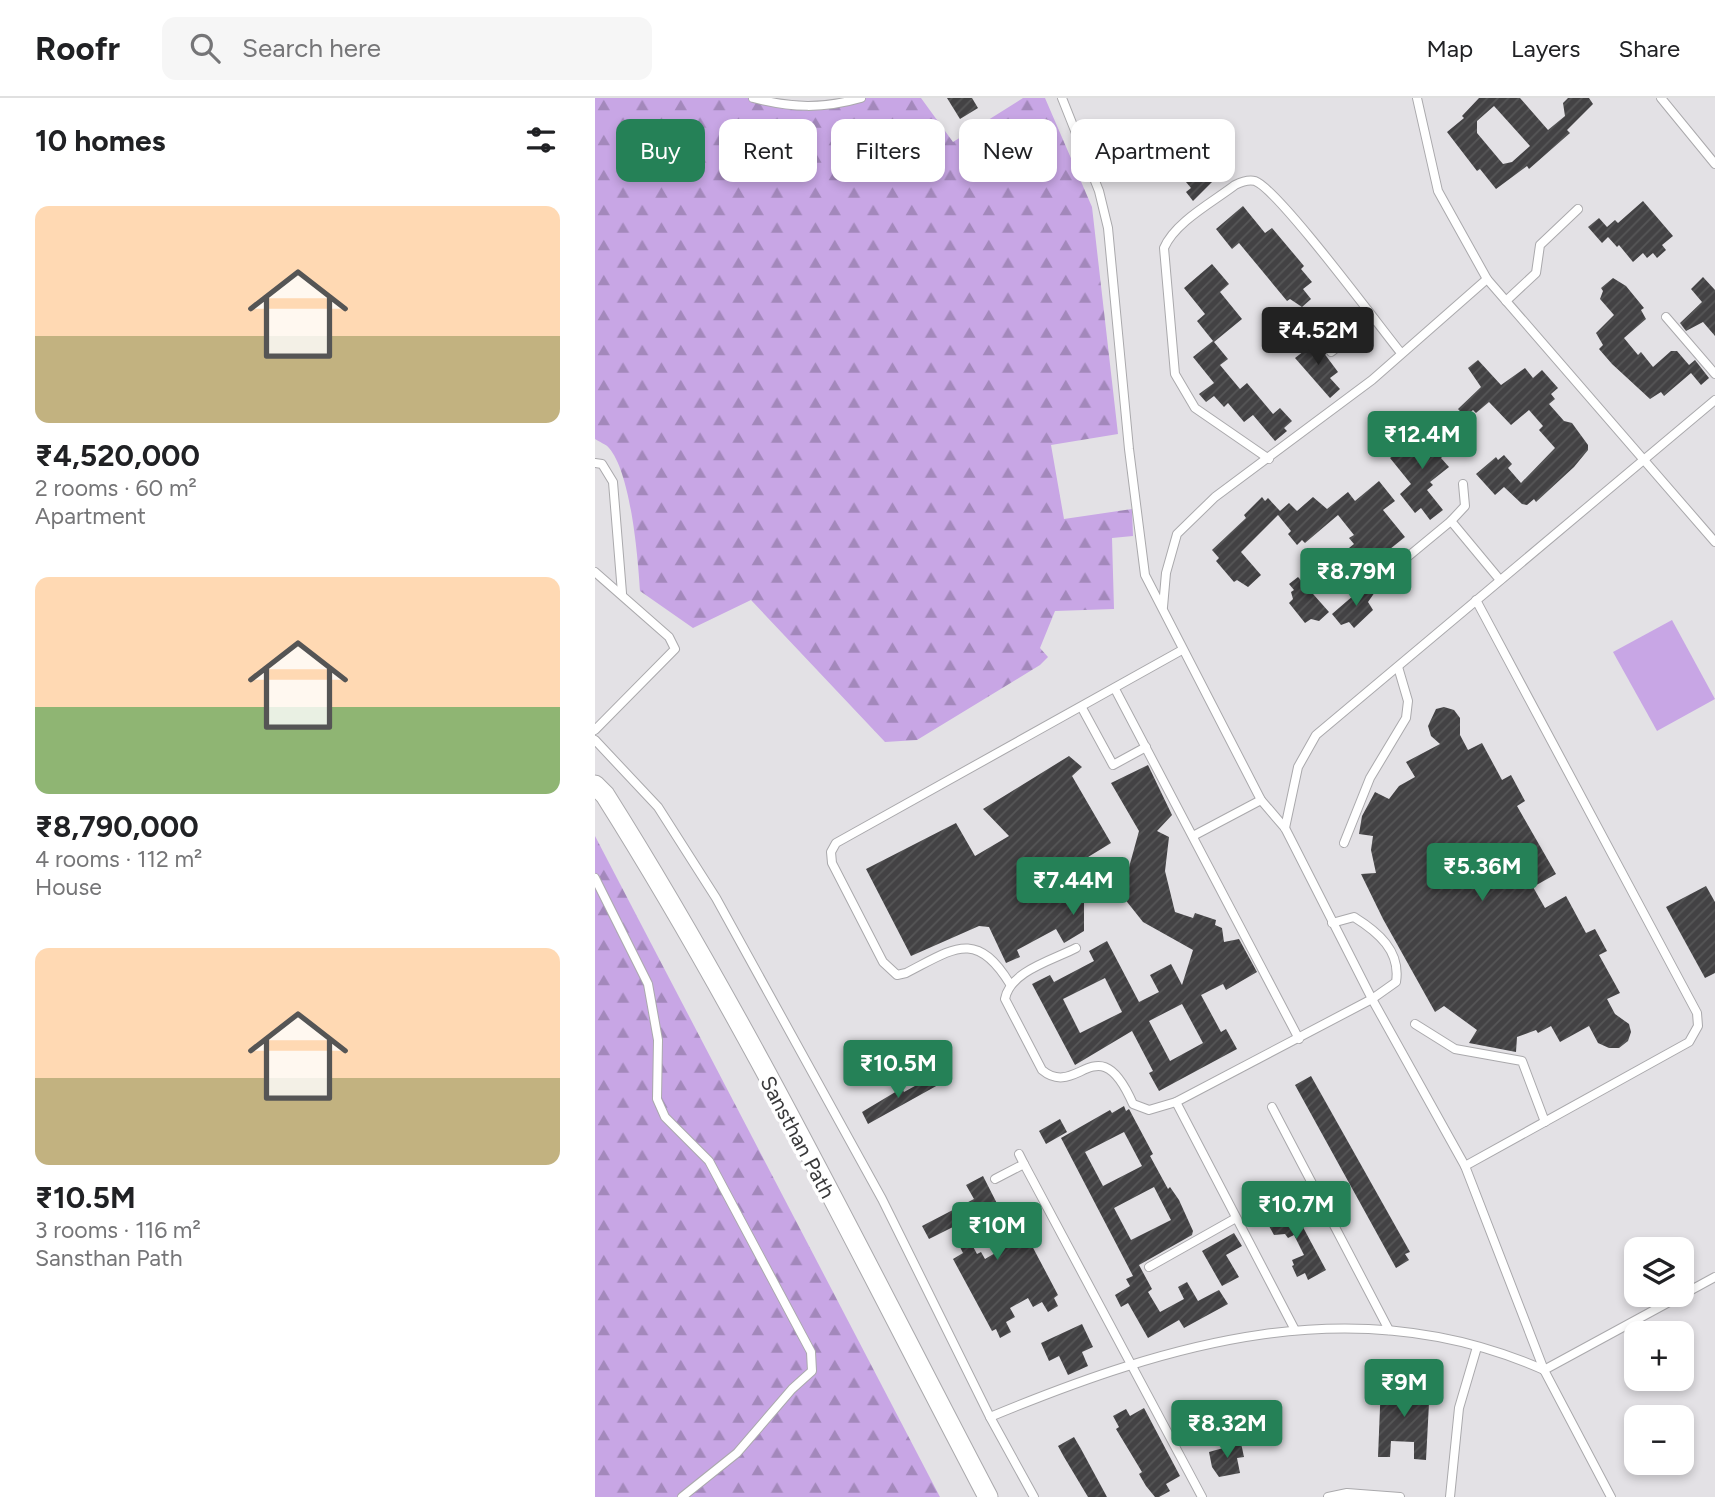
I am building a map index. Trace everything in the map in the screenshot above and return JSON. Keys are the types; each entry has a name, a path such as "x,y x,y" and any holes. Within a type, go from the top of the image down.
{"street":[{"name":"Sansthan Path","path":"595,785 605,795 646,859 706,963 988,1497"}],"lane":[{"path":"753,98 801,108 831,106 861,98"},
{"path":"1062,98 1099,191 1108,229 1129,449 1146,575 1261,800 1285,828 1372,999 1465,1166 1544,1370 1611,1497"},
{"path":"1417,98 1438,191 1487,279 1715,542"},
{"path":"1661,98 1715,164"},
{"path":"1706,152 1715,145"},
{"path":"1269,459 1195,408 1175,374 1164,266 1164,248 1168,238 1234,185 1245,180 1255,181 1266,188 1297,223 1401,353"},
{"path":"1506,302 1536,273 1540,245 1578,209"},
{"path":"1163,610 1166,573 1177,534 1215,497 1269,459 1401,353 1487,279"},
{"path":"1666,317 1715,374"},
{"path":"1331,352 1374,319"},
{"path":"1285,828 1298,767 1316,735 1715,400"},
{"path":"595,463 601,464 614,482 622,593"},
{"path":"1399,564 1465,506 1463,484"},
{"path":"1451,521 1500,580"},
{"path":"595,572 669,637 675,649 595,730"},
{"path":"1465,1166 1689,1042 1698,1026 1697,1013 1476,600"},
{"path":"1010,984 999,967 970,947 955,947 906,974 897,975 890,970 883,962 832,863 831,852 836,843 1182,650"},
{"path":"1344,843 1370,778 1405,718 1408,701 1398,667"},
{"path":"1115,689 1299,1039"},
{"path":"1082,708 1113,765 1146,747"},
{"path":"595,740 658,807 716,898 882,1199 990,1417 1034,1497"},
{"path":"1193,836 1261,800"},
{"path":"595,878 648,984 657,1040 657,1099 665,1117 709,1161 811,1352 814,1364 812,1371 792,1389 737,1453 682,1497"},
{"path":"1076,948 1010,984 1005,999 1042,1070 1050,1077 1058,1078 1097,1066 1110,1067 1121,1077 1133,1104 1141,1109 1176,1102 1299,1039 1372,999 1396,982 1398,970 1384,939 1354,918 1332,923"},
{"path":"1415,1024 1455,1049 1521,1061 1545,1122"},
{"path":"1176,1102 1295,1330"},
{"path":"1272,1107 1389,1330"},
{"path":"1019,1154 1128,1364 1202,1497"},
{"path":"995,1179 1024,1164"},
{"path":"1149,1267 1235,1218"},
{"path":"1694,1288 1715,1277"},
{"path":"1544,1370 1660,1307"},
{"path":"990,1417 1128,1364 1214,1342 1314,1327 1389,1330 1516,1357 1544,1370"},
{"path":"1450,1497 1459,1408 1477,1347"},
{"path":"1328,1497 1347,1493 1400,1497"}],"green space":[{"path":"595,98 766,98 786,104 866,98 921,98 936,119 831,119 831,182 945,182 945,131 953,142 959,138 959,182 1057,182 1057,126 1071,158 1071,182 1081,182 1092,207 1118,434 1051,445 1064,519 1132,509 1133,536 1112,538 1114,609 1055,611 1040,648 1048,657 1040,665 917,740 885,742 751,600 693,628 640,591 632,516 623,476 609,448 595,439"},
{"path":"1023,98 1045,98 1054,119 990,119"},
{"path":"1672,620 1715,699 1657,731 1613,652"},
{"path":"595,836 940,1497 595,1497"}],"building":[{"path":"947,98 972,98 978,108 960,119"},
{"path":"1479,98 1520,98 1548,130 1565,116 1563,103 1568,98 1589,98 1593,104 1567,130 1570,133 1529,169 1527,166 1496,189 1480,169 1477,171 1447,132 1464,118 1462,116","holes":["1494,106 1530,146 1512,162 1503,164 1477,133 1477,121"]},
{"path":"1186,182 1212,182 1193,201 1186,192 1191,188"},
{"path":"1643,201 1673,236 1662,245 1666,250 1657,258 1653,253 1647,258 1643,253 1633,262 1619,245 1617,247 1608,237 1602,243 1588,227 1599,218 1607,227 1615,220 1618,223"},
{"path":"1243,206 1265,233 1272,228 1304,266 1301,269 1312,282 1303,289 1311,299 1302,307 1290,299 1287,301 1239,243 1232,249 1216,229"},
{"path":"1212,264 1229,284 1220,292 1242,319 1214,342 1228,359 1220,365 1240,389 1247,383 1273,414 1280,408 1292,421 1284,428 1287,431 1275,441 1253,415 1244,422 1228,403 1224,407 1214,396 1206,402 1199,394 1214,383 1193,357 1213,341 1197,321 1205,314 1184,288"},
{"path":"1703,277 1715,290 1715,336 1703,322 1686,331 1680,323 1702,302 1691,289"},
{"path":"1613,278 1626,286 1644,308 1641,310 1646,319 1624,338 1638,355 1641,352 1653,367 1671,351 1677,351 1689,365 1695,360 1709,378 1701,385 1691,373 1664,396 1661,392 1650,399 1612,364 1599,349 1603,345 1596,333 1614,315 1600,299 1603,291 1601,288"},
{"path":"1312,337 1338,372 1330,378 1340,389 1330,398 1295,358 1304,351 1301,347"},
{"path":"1478,360 1501,385 1525,368 1533,378 1542,370 1558,388 1551,394 1555,399 1549,404 1564,421 1572,423 1588,445 1588,450 1574,467 1536,502 1534,499 1527,505 1522,504 1504,487 1495,495 1476,474 1496,457 1498,460 1504,455 1512,464 1508,468 1521,483 1555,448 1539,430 1543,426 1529,410 1511,425 1489,402 1476,413 1473,410 1465,417 1458,409 1481,387 1468,368"},
{"path":"1425,428 1433,438 1439,434 1447,443 1442,448 1446,453 1441,458 1449,467 1430,482 1433,485 1427,490 1443,510 1430,520 1421,508 1415,513 1400,494 1411,484 1390,458"},
{"path":"1379,481 1395,501 1383,510 1405,537 1370,565 1362,555 1357,559 1349,548 1354,544 1349,538 1354,535 1338,515 1305,543 1302,540 1297,545 1288,534 1291,531 1278,515 1241,552 1261,575 1248,587 1237,580 1234,582 1216,561 1219,558 1212,550 1246,518 1244,515 1262,497 1265,501 1268,498 1280,511 1289,503 1297,511 1313,497 1327,509 1348,492 1355,501"},
{"path":"1298,577 1329,612 1319,621 1311,619 1305,623 1289,603 1293,599 1291,592 1294,590 1289,584"},
{"path":"1368,583 1375,592 1368,602 1373,610 1354,628 1349,622 1341,625 1332,614"},
{"path":"1444,707 1454,710 1460,718 1460,735 1468,750 1482,743 1502,780 1511,775 1525,801 1517,806 1556,874 1533,887 1545,908 1566,896 1586,933 1595,929 1607,951 1599,955 1620,993 1607,999 1615,1014 1629,1024 1631,1032 1628,1041 1619,1048 1609,1048 1598,1043 1589,1026 1560,1042 1551,1026 1538,1033 1536,1030 1517,1037 1516,1052 1469,1043 1477,1030 1444,1006 1435,1012 1383,919 1361,874 1376,873 1371,850 1373,836 1359,834 1362,816 1375,792 1389,799 1399,786 1415,777 1406,762 1440,744 1431,736 1428,726 1436,709"},
{"path":"1069,756 1082,767 1072,776 1111,843 1034,890 1128,871 1139,831 1111,783 1148,765 1172,815 1157,831 1169,837 1165,871 1175,912 1193,918 1195,913 1216,920 1215,925 1222,928 1224,942 1239,939 1257,972 1226,990 1223,984 1201,995 1221,1032 1226,1029 1237,1049 1159,1091 1149,1073 1153,1071 1132,1031 1075,1065 1032,984 1050,975 1054,982 1094,961 1089,951 1107,941 1139,1002 1159,992 1150,975 1171,964 1182,985 1193,950 1143,922 1120,893 1084,902 1084,931 1064,943 1056,929 1017,950 1020,957 1006,963 989,927 979,926 911,956 866,869 956,823 975,856 1009,836 983,809","holes":["1105,978 1122,1012 1080,1033 1063,999","1182,1004 1203,1043 1170,1061 1149,1021"]},
{"path":"1706,886 1715,902 1715,973 1705,978 1666,907"},
{"path":"933,1076 938,1085 868,1124 862,1112 902,1088 904,1092"},
{"path":"1311,1076 1410,1252 1405,1254 1409,1260 1396,1268 1295,1085"},
{"path":"1124,1106 1126,1111 1129,1109 1153,1154 1150,1156 1168,1189 1170,1187 1179,1200 1193,1231 1192,1235 1139,1265 1152,1289 1148,1292 1160,1312 1184,1299 1178,1287 1187,1282 1198,1301 1219,1290 1228,1304 1184,1328 1179,1320 1148,1338 1128,1303 1121,1307 1115,1295 1130,1286 1126,1279 1133,1276 1061,1138 1110,1110 1112,1113","holes":["1124,1132 1142,1166 1103,1186 1085,1152","1154,1187 1171,1220 1131,1240 1114,1208"]},
{"path":"1060,1119 1067,1132 1046,1144 1039,1131"},
{"path":"983,1176 1011,1231 1021,1225 1058,1295 1054,1298 1058,1306 1048,1312 1042,1302 1033,1307 1028,1298 1010,1308 1015,1317 1006,1322 1011,1332 1000,1338 996,1329 992,1331 953,1259 963,1253 960,1247 970,1241 977,1254 981,1252 985,1259 1002,1249 998,1241 1001,1240 988,1215 958,1231 955,1226 929,1239 922,1226 974,1199 966,1185"},
{"path":"1290,1203 1326,1270 1308,1280 1305,1273 1297,1277 1292,1266 1292,1260 1304,1255 1294,1235 1288,1238 1285,1234 1274,1235 1264,1217"},
{"path":"1234,1233 1242,1246 1226,1255 1239,1277 1222,1286 1202,1251"},
{"path":"1082,1324 1093,1347 1082,1352 1088,1366 1068,1375 1059,1356 1049,1361 1041,1343"},
{"path":"1381,1383 1395,1383 1395,1389 1418,1390 1418,1384 1430,1384 1426,1460 1414,1459 1414,1442 1391,1441 1390,1457 1378,1457"},
{"path":"1144,1408 1180,1476 1166,1484 1170,1491 1159,1497 1155,1497 1139,1474 1142,1472 1116,1429 1119,1427 1113,1416 1126,1409 1130,1416"},
{"path":"1074,1437 1107,1497 1088,1497 1064,1457 1058,1446"},
{"path":"1241,1443 1244,1457 1237,1458 1240,1473 1219,1477 1212,1467 1209,1452"}]}
